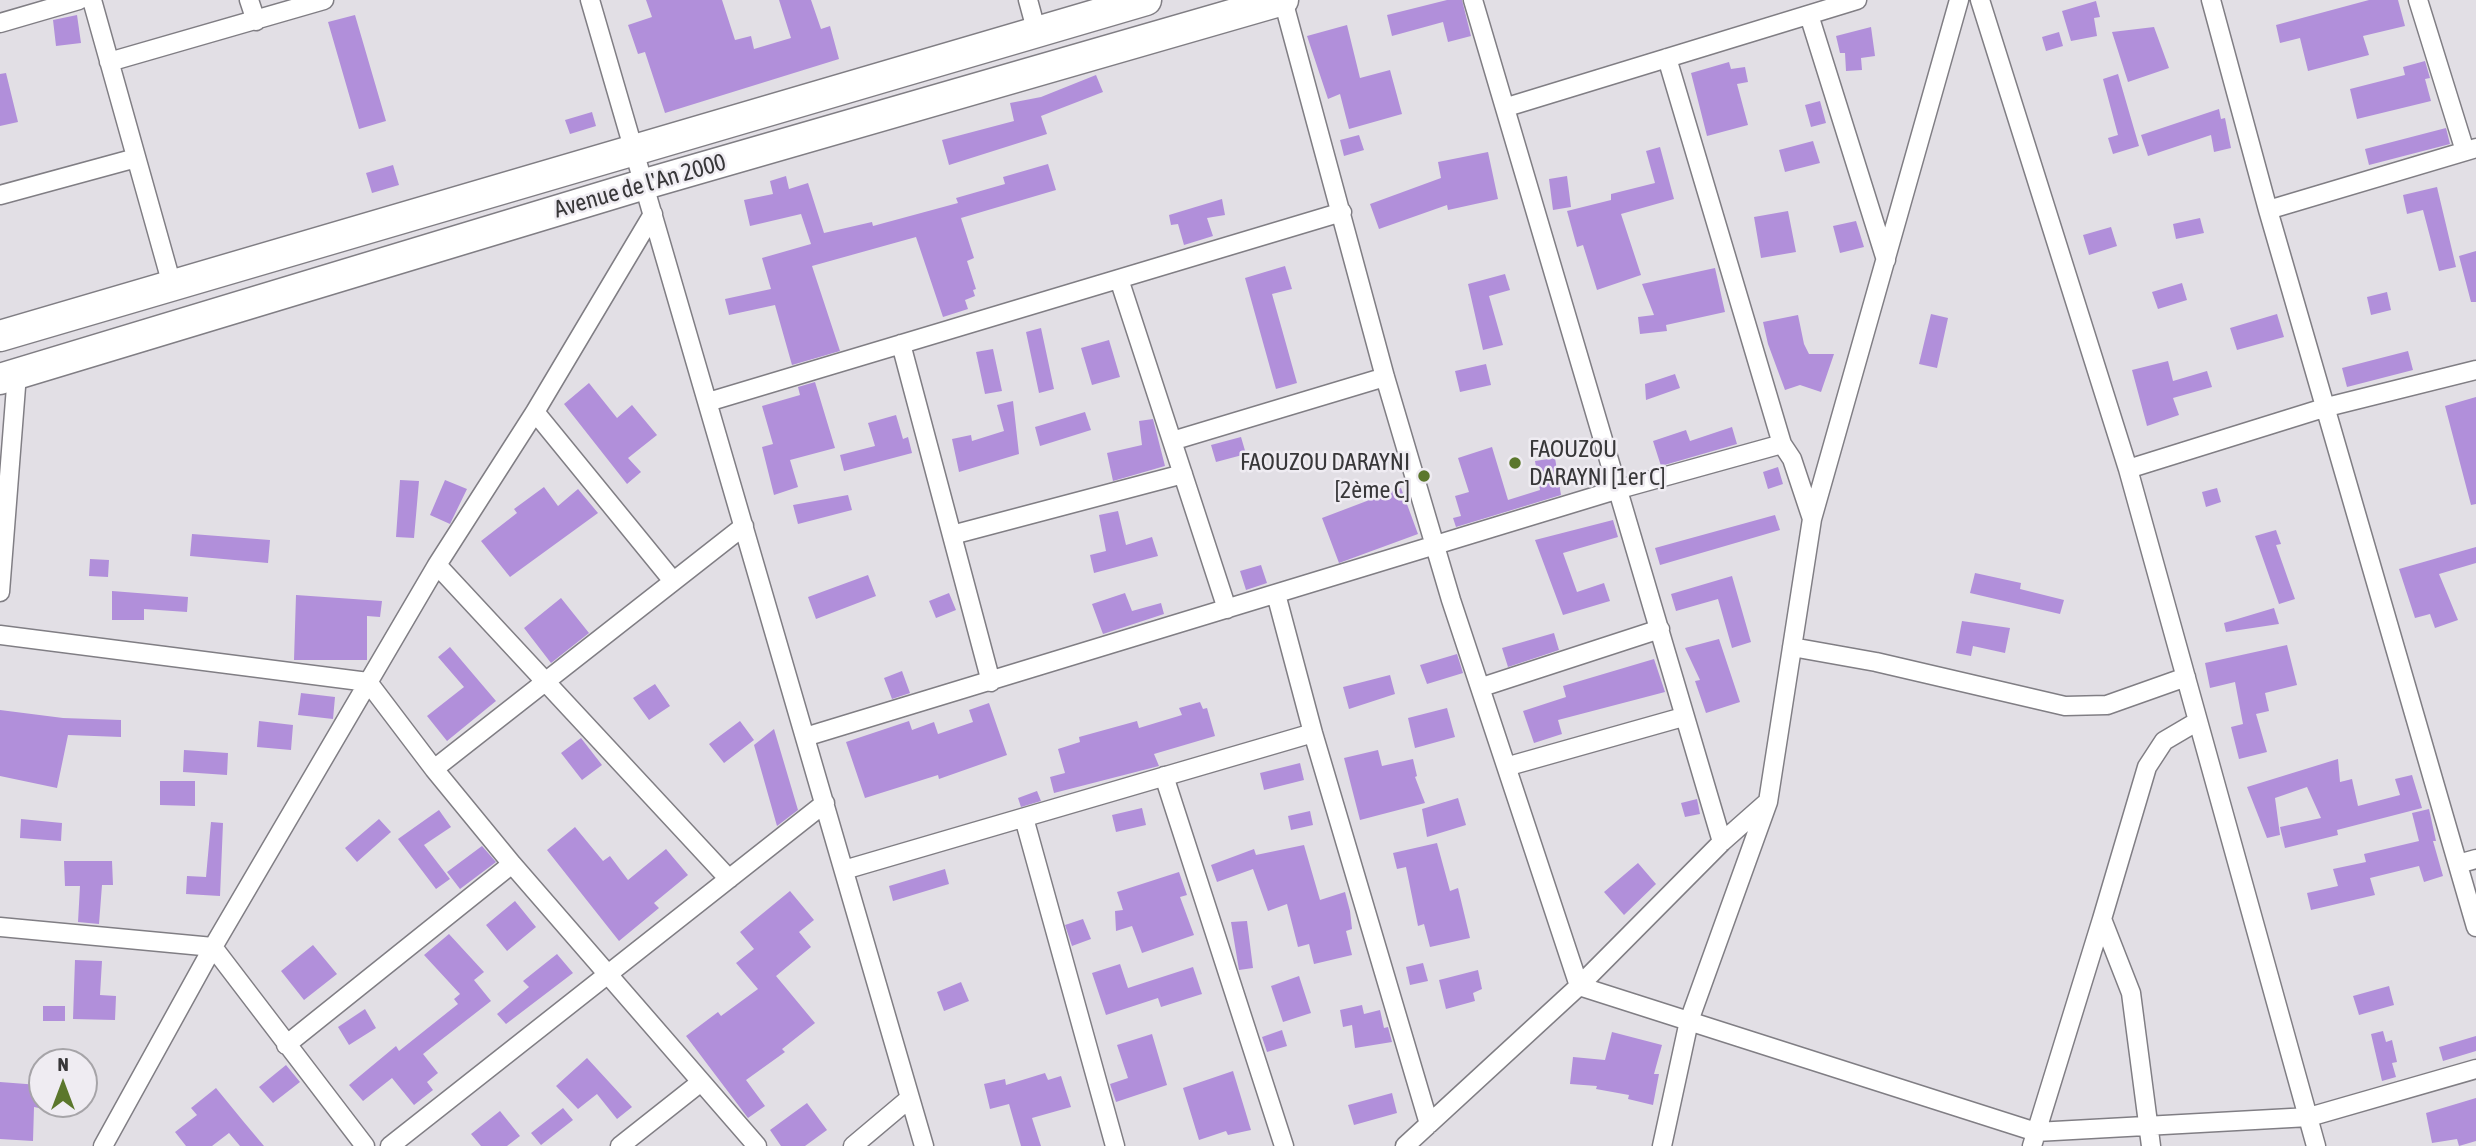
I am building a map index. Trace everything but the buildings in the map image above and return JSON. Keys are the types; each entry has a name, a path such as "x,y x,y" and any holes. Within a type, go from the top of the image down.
{"main road":[{"name":"Avenue de l'An 2000","path":"0,336 1146,0"},
{"name":"Avenue de l'An 2000","path":"8,376 645,184 1283,0"}],"street":[{"path":"0,23 79,0"},
{"path":"92,0 172,285"},
{"path":"248,0 256,21"},
{"path":"109,62 324,0"},
{"path":"590,0 924,1146"},
{"path":"1027,0 1037,33"},
{"path":"1283,0 1385,377 1436,545 1579,986"},
{"path":"1473,0 1507,107 1616,490 1660,629 1721,842"},
{"path":"1507,107 1857,0"},
{"path":"1662,1146 1689,1021 1768,802 1812,519 1959,0"},
{"path":"1980,0 2127,469 2316,1146"},
{"path":"2211,0 2268,210 2476,927"},
{"path":"2268,210 2471,150 2418,0"},
{"path":"1809,15 1886,260"},
{"path":"1667,58 1782,444 1792,459 1812,519"},
{"path":"0,195 136,158"},
{"path":"708,402 1342,212"},
{"path":"103,1146 213,947 437,565 535,412 653,214"},
{"path":"1119,279 1227,610"},
{"path":"901,344 991,682"},
{"path":"2127,469 2327,407 2476,370"},
{"path":"0,592 8,376"},
{"path":"1172,441 1385,377"},
{"path":"535,412 673,581"},
{"path":"806,737 1616,490 1782,444"},
{"path":"952,535 1183,474"},
{"path":"434,769 744,526"},
{"path":"437,565 729,879"},
{"path":"1276,594 1312,733 1429,1124"},
{"path":"1482,687 1660,629"},
{"path":"0,635 369,682 434,769 512,864 757,1146"},
{"path":"1792,646 1876,662 2065,706 2107,705 2186,677"},
{"path":"1509,766 1684,717"},
{"path":"2034,1139 2147,767 2164,741 2199,721"},
{"path":"844,870 1312,733"},
{"path":"1164,776 1284,1146"},
{"path":"1405,1146 1579,986 1721,842 1768,802"},
{"path":"390,1146 825,803"},
{"path":"1024,818 1115,1146"},
{"path":"2458,864 2476,859"},
{"path":"286,1045 512,864"},
{"path":"2102,919 2131,993 2151,1146"},
{"path":"0,927 213,947 365,1146"},
{"path":"1579,986 2034,1139 2150,1124 2308,1117 2476,1069"},
{"path":"620,1146 701,1082"},
{"path":"853,1146 910,1098"}],"place":[{"name":"FAOUZOU DARAYNI [1er C]","path":"1515,463"},
{"name":"FAOUZOU DARAYNI [2ème C]","path":"1424,476"}]}
